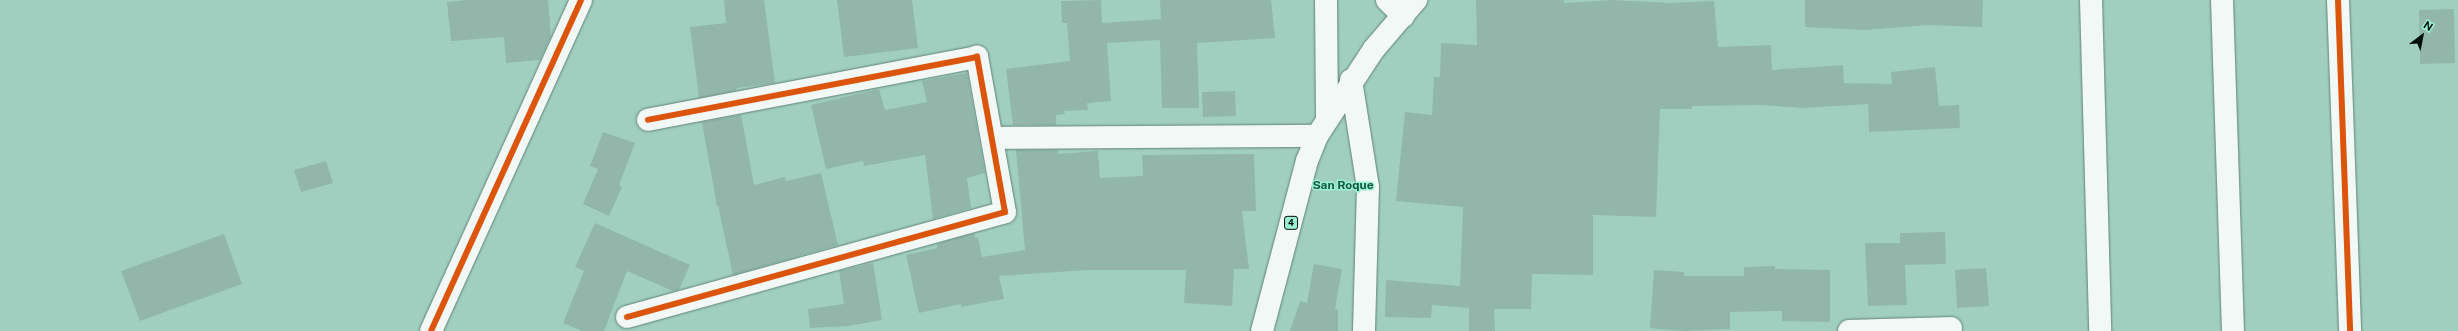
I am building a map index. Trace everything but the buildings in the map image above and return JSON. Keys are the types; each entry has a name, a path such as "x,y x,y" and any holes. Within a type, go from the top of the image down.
{"main road":[{"path":"432,331 581,0"},
{"name":"4","path":"1322,127 1326,0"},
{"path":"1387,0 1409,8"},
{"path":"2091,0 2100,331"},
{"path":"2222,0 2233,331"},
{"path":"2338,0 2350,331"},
{"name":"4","path":"1262,331 1307,161 1322,127 1351,80 1374,49 1409,8"},
{"path":"627,317 1005,212 993,138 977,57 648,120"},
{"path":"1351,80 1368,187 1364,331"},
{"path":"993,138 1322,127"},
{"path":"1848,331 1951,328"}],"cycle path":[{"path":"431,331 581,0"},
{"path":"2338,0 2350,331"},
{"path":"627,317 1005,212 977,57 648,120"}],"district":[{"name":"San Roque","path":"1343,186"}]}
